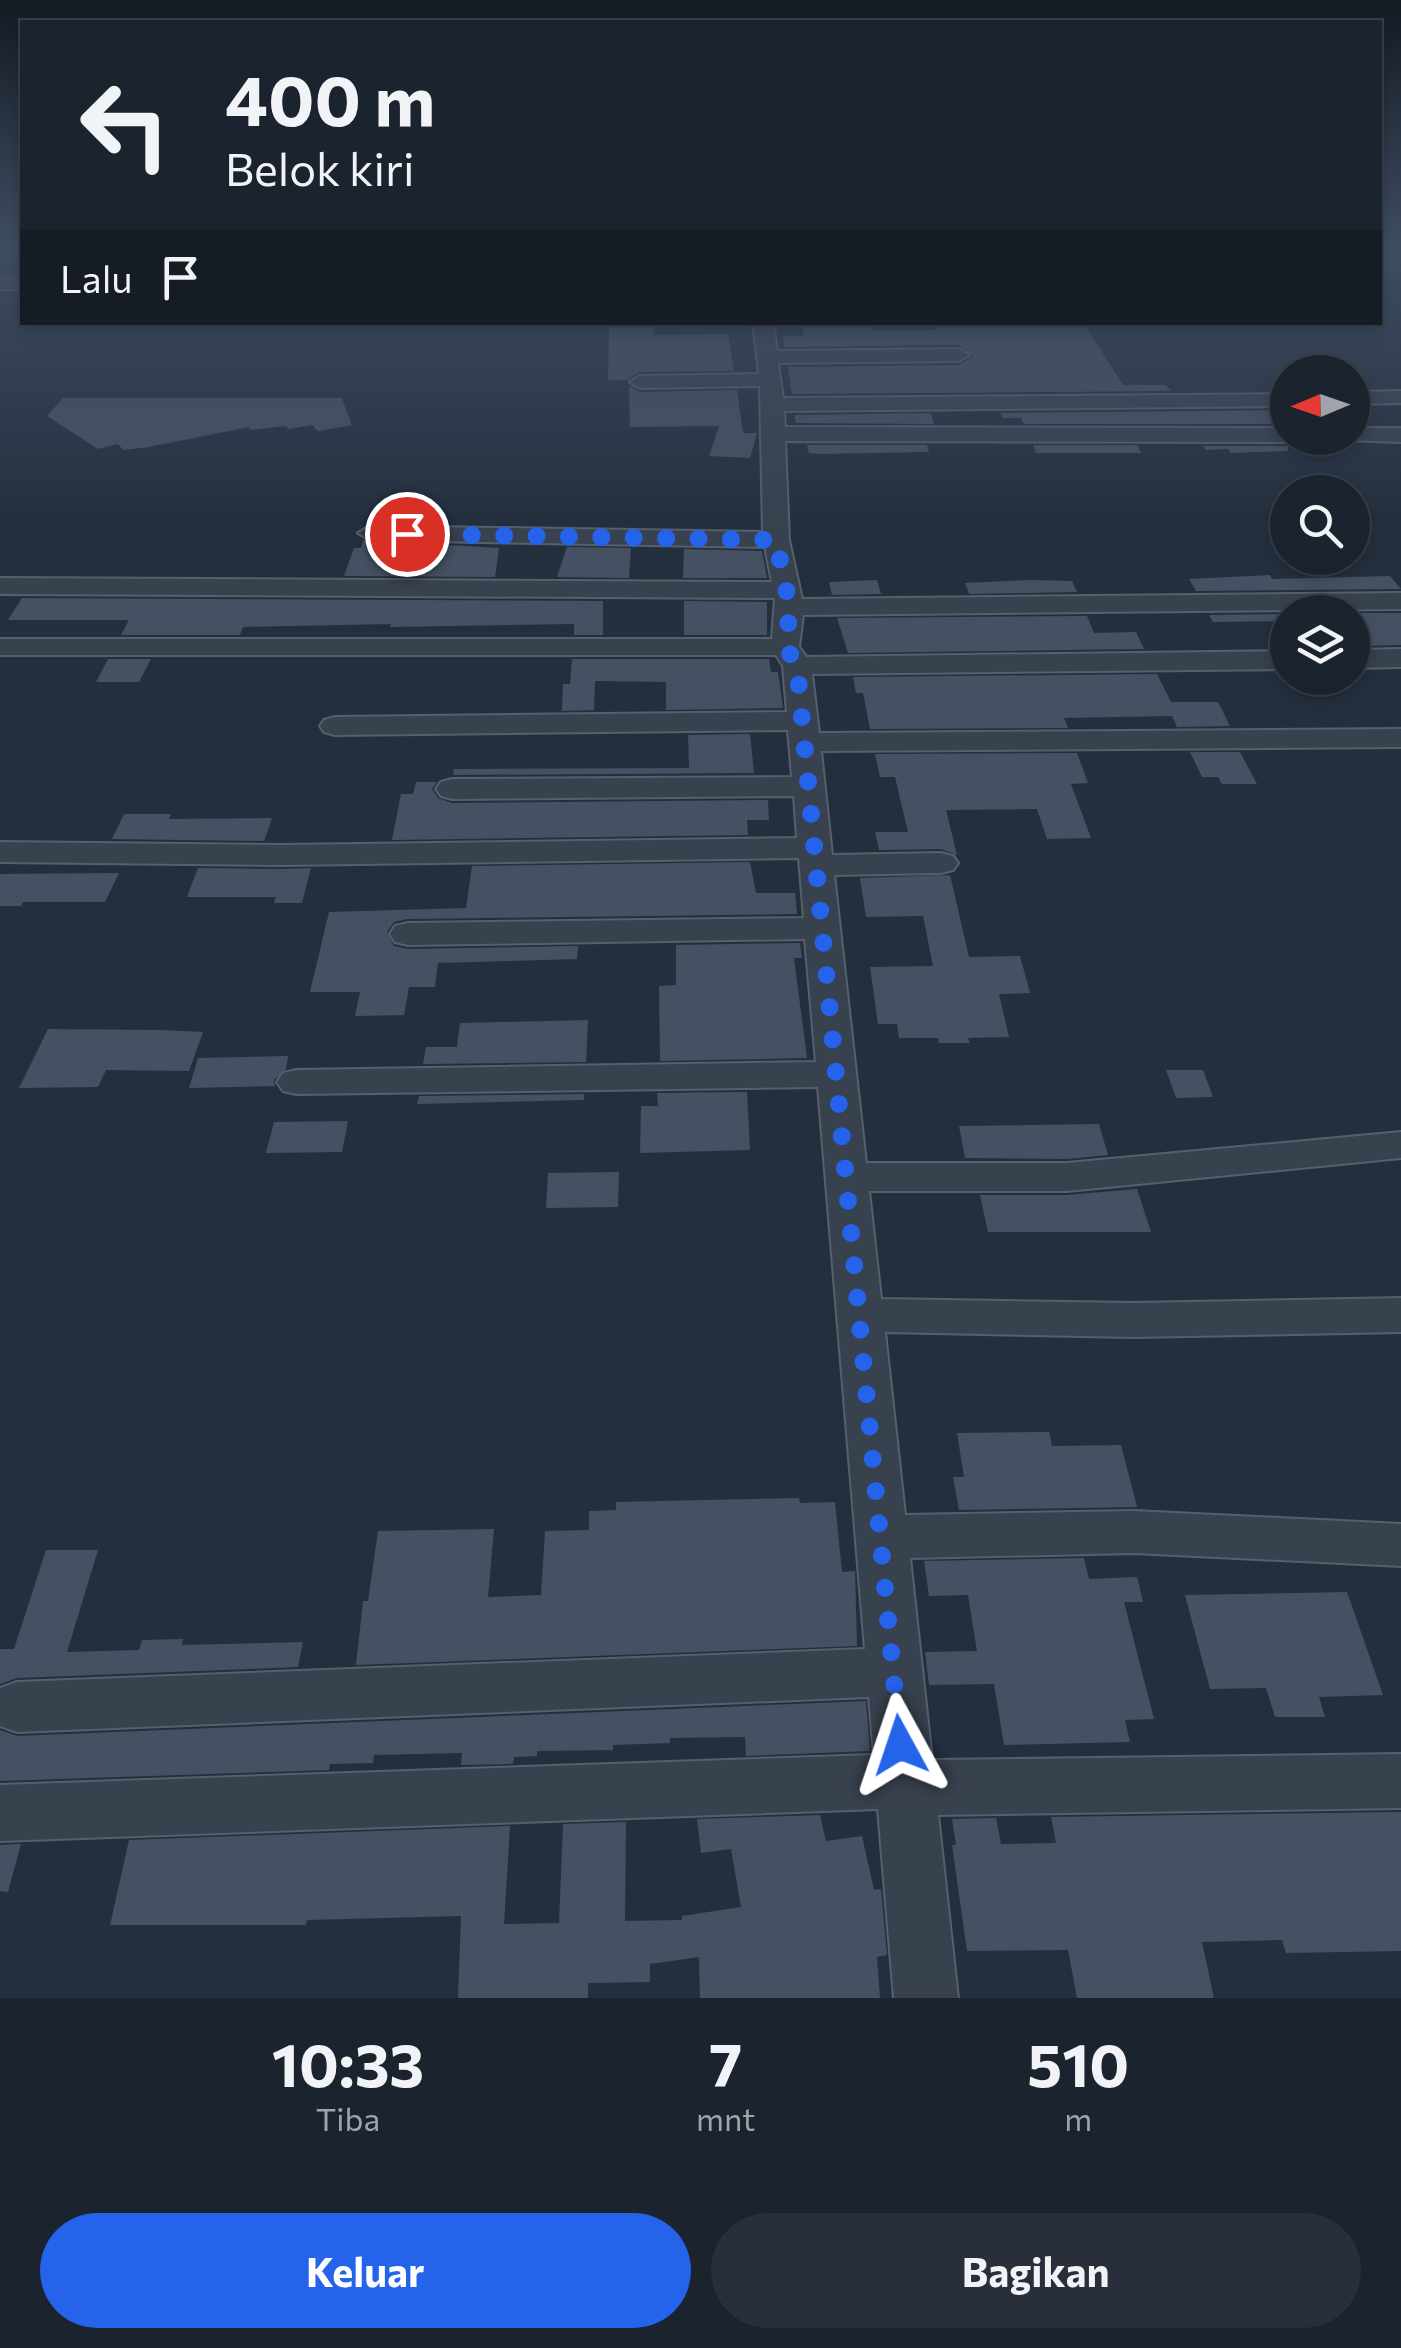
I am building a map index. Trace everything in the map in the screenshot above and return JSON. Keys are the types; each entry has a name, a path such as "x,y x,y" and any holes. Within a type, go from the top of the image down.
{"street":[{"path":"770,381 959,354"},
{"path":"770,381 1270,399"},
{"path":"770,381 1270,433"},
{"path":"770,381 776,540 803,732 926,1998"},
{"path":"640,382 1054,386"},
{"path":"1370,398 1401,397"},
{"path":"1370,435 1401,434"},
{"path":"370,533 776,540"},
{"path":"0,586 790,628 1270,659"},
{"path":"0,648 790,628 1401,600"},
{"path":"1370,659 1401,658"},
{"path":"334,726 1401,738"},
{"path":"452,789 808,786"},
{"path":"0,852 815,857 940,863"},
{"path":"408,934 822,928"},
{"path":"297,1082 836,1074"},
{"path":"846,1178 1067,1177 1401,1144"},
{"path":"860,1315 1134,1320 1401,1315"},
{"path":"881,1536 1134,1532 1401,1545"},
{"path":"17,1707 894,1672"},
{"path":"0,1813 904,1781 944,1790 1401,1781"}],"building":[{"path":"609,337 729,337 734,371 640,372 627,380 608,380"},
{"path":"783,337 1093,337 1123,385 1166,385 1171,391 792,394 788,367 959,365 973,356 959,345 784,347"},
{"path":"629,386 640,392 737,390 743,433 757,433 750,458 709,456 719,426 630,427"},
{"path":"63,398 342,398 352,425 318,431 312,425 289,429 249,427 149,447 123,450 118,444 98,449 47,416"},
{"path":"1270,410 1270,424 1024,424 1021,418 1003,418 1001,413"},
{"path":"931,413 934,424 796,423 794,415"},
{"path":"807,445 927,445 929,452 819,454 809,453"},
{"path":"1033,445 1137,445 1141,453 1036,453"},
{"path":"1203,446 1270,446 1270,452 1206,450"},
{"path":"363,540 499,548 495,577 344,576 354,548 361,548"},
{"path":"567,547 631,548 629,578 557,577"},
{"path":"684,549 762,551 767,578 683,578"},
{"path":"1390,576 1401,589 1196,591 1189,579"},
{"path":"877,580 881,594 832,595 829,582"},
{"path":"1072,581 1077,592 969,594 965,583"},
{"path":"22,598 603,601 603,635 574,635 574,624 390,627 391,624 243,627 240,635 121,635 129,620 8,620"},
{"path":"684,601 767,602 767,635 684,635"},
{"path":"1370,613 1401,613 1401,645 1370,646"},
{"path":"1270,614 1270,621 1213,622 1209,615"},
{"path":"1087,616 1094,633 1136,632 1144,649 848,653 837,618"},
{"path":"108,659 151,659 139,682 96,682"},
{"path":"572,659 769,659 771,672 778,672 783,708 666,710 666,682 595,681 594,710 562,711 563,684 570,684"},
{"path":"1157,674 1171,702 1218,702 1230,726 1177,727 1172,716 1064,718 1068,728 870,729 863,693 856,693 853,677"},
{"path":"750,734 754,773 453,775 454,769 689,768 688,735"},
{"path":"1190,752 1240,752 1257,784 1222,784 1218,777 1202,777"},
{"path":"1077,753 1088,783 1071,784 1091,838 1047,839 1037,809 946,810 957,855 941,849 879,850 875,832 908,832 895,777 880,777 875,754"},
{"path":"416,782 437,782 432,789 438,798 452,803 768,800 769,820 747,820 748,835 392,840 401,794 413,794"},
{"path":"124,814 171,814 169,819 272,818 264,841 112,839"},
{"path":"750,862 756,893 795,893 797,914 407,919 394,922 387,932 394,946 578,946 577,959 438,963 435,987 409,987 404,1015 355,1016 360,992 310,992 329,912 466,908 472,866"},
{"path":"198,868 311,868 302,903 274,903 276,897 187,897"},
{"path":"119,873 105,902 23,902 21,906 0,906 0,874"},
{"path":"950,875 969,957 1020,956 1030,993 999,994 1009,1037 939,1043 938,1038 899,1038 897,1024 878,1024 870,967 933,966 923,916 866,917 860,878"},
{"path":"800,943 802,958 794,958 807,1058 660,1061 659,986 676,985 676,945"},
{"path":"588,1020 586,1062 423,1064 426,1047 457,1047 460,1023"},
{"path":"48,1029 203,1032 189,1071 106,1070 98,1087 19,1088"},
{"path":"288,1056 286,1069 274,1080 275,1086 189,1088 198,1058"},
{"path":"1166,1070 1203,1070 1213,1097 1176,1098"},
{"path":"747,1092 750,1150 640,1153 641,1106 658,1106 657,1093"},
{"path":"584,1094 584,1100 417,1104 419,1096"},
{"path":"348,1121 342,1152 266,1153 274,1122"},
{"path":"1099,1124 1108,1155 1067,1159 965,1158 959,1126"},
{"path":"619,1172 618,1207 546,1208 548,1173"},
{"path":"1137,1189 1151,1232 988,1232 980,1195 1067,1195"},
{"path":"1049,1432 1052,1446 1121,1445 1137,1507 959,1510 953,1477 964,1477 957,1433"},
{"path":"799,1498 800,1503 835,1502 842,1572 855,1571 857,1646 356,1665 363,1601 368,1601 378,1531 494,1529 488,1597 541,1595 545,1531 589,1530 589,1511 616,1510 616,1502"},
{"path":"46,1550 98,1550 67,1652 139,1650 142,1640 183,1639 182,1645 303,1642 298,1667 17,1678 0,1684 0,1649 14,1649"},
{"path":"1084,1558 1089,1579 1137,1577 1143,1602 1124,1602 1154,1719 1125,1720 1130,1742 1004,1745 994,1684 929,1685 925,1652 977,1651 968,1595 929,1596 924,1561"},
{"path":"1347,1592 1383,1695 1319,1697 1325,1717 1275,1717 1266,1688 1210,1689 1185,1595"},
{"path":"866,1701 870,1751 746,1756 745,1737 670,1738 670,1743 613,1745 613,1750 537,1751 537,1756 514,1757 513,1764 461,1765 462,1753 374,1755 373,1763 330,1764 329,1770 0,1781 0,1730 17,1736"},
{"path":"1401,1812 1401,1951 1286,1953 1282,1940 1202,1942 1214,1998 1077,1998 1068,1950 967,1951 952,1819 996,1818 1001,1844 1056,1843 1051,1817"},
{"path":"820,1815 826,1841 862,1836 874,1890 881,1889 887,1955 877,1957 880,1998 700,1998 699,1957 650,1964 650,1982 588,1983 588,1998 458,1998 461,1916 307,1920 306,1925 110,1925 129,1840 510,1826 504,1924 559,1923 563,1824 626,1822 625,1921 682,1920 682,1916 741,1907 731,1849 701,1853 697,1819"},
{"path":"21,1844 8,1892 0,1891 0,1845"}],"route":[{"path":"407,534 776,540 790,608 786,647 797,666 900,1745"}]}
